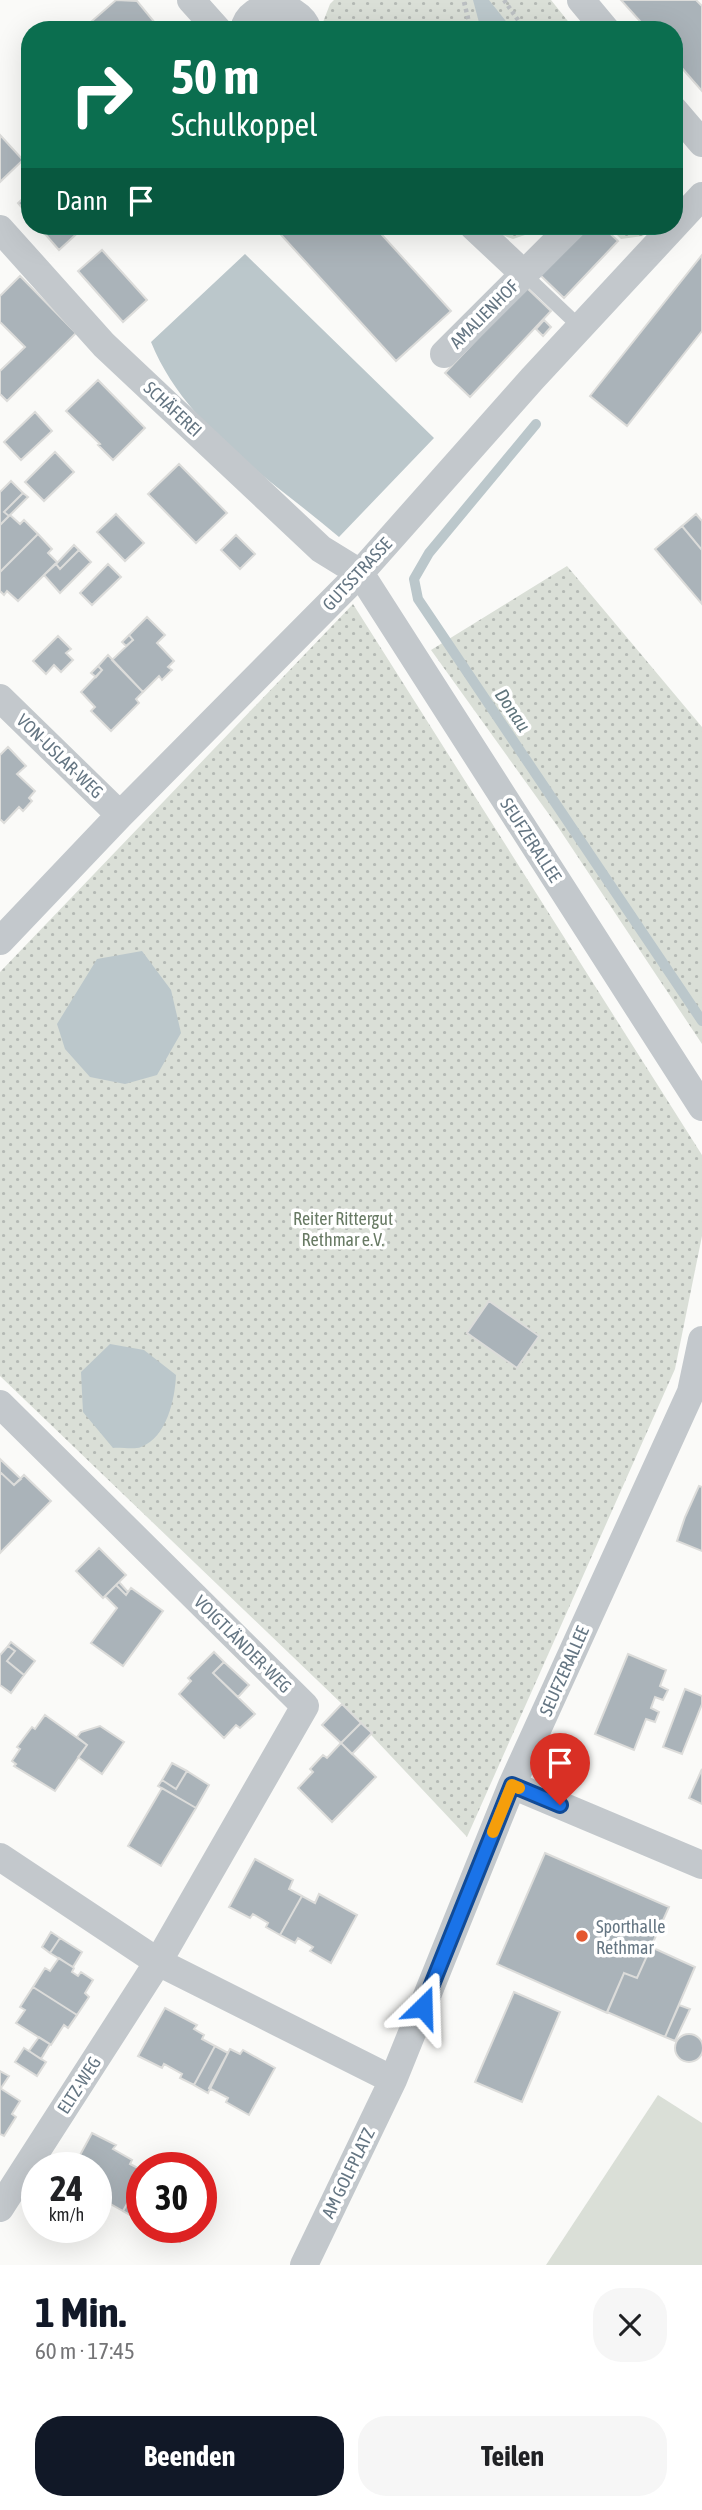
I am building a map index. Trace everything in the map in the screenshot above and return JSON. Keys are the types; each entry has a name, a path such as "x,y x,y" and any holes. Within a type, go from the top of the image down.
{"street":[{"path":"191,0 210,21"},
{"path":"581,0 598,21"},
{"path":"245,21 254,8 268,1 284,2 305,13"},
{"path":"683,121 702,143"},
{"name":"GUTSSTRASSE","path":"683,216 702,196"},
{"name":"SCHÄFEREI","path":"0,229 104,345 321,550 360,573"},
{"name":"AMALIENHOF","path":"482,235 524,274"},
{"name":"AMALIENHOF","path":"444,354 563,235"},
{"name":"GUTSSTRASSE","path":"0,941 120,815 360,573 666,235"},
{"name":"SEUFZERALLEE","path":"360,573 702,1107"},
{"name":"VON-USLAR-WEG","path":"0,698 120,815"},
{"name":"SEUFZERALLEE","path":"393,2080 512,1785 696,1389 702,1340"},
{"name":"VOIGTLÄNDER-WEG","path":"0,1404 305,1706 158,1962"},
{"path":"512,1785 702,1865"},
{"path":"0,1857 158,1962 393,2080"},
{"name":"ELTZ-WEG","path":"0,2207 158,1962"},
{"name":"AM GOLFPLATZ","path":"303,2265 393,2080"}],"lane":[{"path":"524,274 580,327"}],"path":[{"path":"504,0 519,21"},
{"path":"464,1 469,21"}],"green space":[{"path":"334,0 551,0 568,21 323,21"},
{"path":"502,235 525,235 513,239"},
{"path":"617,235 644,235 643,236 621,239"},
{"path":"567,566 702,727 702,1044 558,827 431,650"},
{"name":"Reiter Rittergut Rethmar e.V.","path":"353,604 702,1155 702,1236 675,1369 467,1837 342,1704 0,1376 0,972"},
{"path":"658,2095 702,2123 702,2265 546,2265"}],"shaded area":[{"path":"473,0 489,0 506,21 479,21"},
{"path":"245,254 434,438 339,537 233,450 208,426 166,373 151,342"},
{"path":"142,951 171,990 181,1033 157,1075 125,1084 90,1077 65,1049 57,1024 97,959"},
{"path":"110,1344 144,1350 176,1375 174,1395 163,1426 150,1442 138,1448 113,1448 83,1412 81,1372"}],"building":[{"path":"116,0 137,1 153,21 92,21"},
{"path":"621,0 696,0 702,6 702,91 683,69 683,21 640,21"},
{"path":"0,135 21,158 21,162 0,182"},
{"path":"46,235 75,235 59,250"},
{"path":"281,235 382,235 451,311 396,361"},
{"path":"576,235 612,235 618,241 564,298 539,274"},
{"path":"102,250 147,300 123,322 78,271"},
{"path":"702,255 702,331 627,426 590,396"},
{"path":"20,276 76,333 7,401 0,394 0,371 25,347 0,322 0,296"},
{"path":"526,287 551,311 470,397 445,373"},
{"path":"544,320 551,327 543,336 536,329"},
{"path":"98,380 145,428 113,460 66,411"},
{"path":"35,412 52,431 21,460 4,442"},
{"path":"55,452 74,472 44,501 25,482"},
{"path":"179,464 227,513 196,543 148,494"},
{"path":"11,481 23,493 4,512 9,516 0,525 0,492"},
{"path":"23,493 28,497 9,516 4,512"},
{"path":"116,514 144,543 125,561 97,532"},
{"path":"696,514 702,521 702,550 682,526"},
{"path":"10,515 20,524 24,520 38,534 0,572 0,525"},
{"path":"682,526 702,550 702,604 655,549"},
{"path":"38,534 52,549 48,553 57,562 18,601 7,591 4,595 0,591 0,572"},
{"path":"236,535 255,554 240,569 221,550"},
{"path":"74,545 79,550 60,569 56,564"},
{"path":"79,550 91,562 60,593 44,575 56,564 60,569"},
{"path":"108,564 121,577 92,605 80,593"},
{"path":"147,617 165,635 157,643 174,661 168,667 172,670 162,680 159,676 143,692 112,660 133,640 129,635"},
{"path":"129,635 133,640 126,646 122,642"},
{"path":"58,636 71,649 66,653 73,660 61,672 54,665 46,674 33,661"},
{"path":"108,655 143,692 136,699 139,703 111,731 91,711 95,707 81,692 102,670 98,666"},
{"path":"98,666 102,670 96,677 91,673"},
{"path":"8,747 26,766 17,774 35,791 29,798 32,801 23,811 19,807 4,823 0,819 0,755"},
{"path":"489,1301 539,1336 517,1368 467,1333"},
{"path":"0,1459 21,1479 14,1485 0,1472"},
{"path":"0,1472 14,1485 24,1475 51,1501 0,1553"},
{"path":"699,1486 702,1487 702,1551 677,1541"},
{"path":"99,1548 126,1575 103,1598 76,1571"},
{"path":"119,1582 128,1592 126,1595 116,1585"},
{"path":"116,1585 126,1595 131,1588 163,1611 123,1666 91,1643 117,1608 105,1596"},
{"path":"11,1642 35,1661 24,1675 7,1661 15,1651 8,1646"},
{"path":"8,1646 15,1651 7,1661 24,1675 11,1693 0,1685 0,1655"},
{"path":"214,1652 224,1662 213,1673 255,1714 240,1728 236,1725 224,1738 179,1694 191,1681 188,1678"},
{"path":"628,1654 666,1670 660,1686 668,1690 663,1700 655,1697 651,1708 659,1712 655,1722 646,1719 634,1750 595,1734"},
{"path":"224,1662 249,1685 238,1697 213,1673"},
{"path":"685,1689 702,1696 702,1704 682,1754 663,1747"},
{"path":"342,1704 361,1723 341,1743 322,1725"},
{"path":"45,1715 87,1745 55,1791 14,1766 16,1764 12,1761 20,1749 17,1747"},
{"path":"361,1723 372,1733 352,1754 341,1743"},
{"path":"100,1726 124,1742 102,1774 78,1757 87,1745 77,1737 81,1732"},
{"path":"341,1743 376,1777 332,1822 298,1788 313,1772 310,1769 323,1755 327,1758"},
{"path":"172,1763 187,1771 176,1789 162,1780"},
{"path":"702,1769 702,1804 689,1798"},
{"path":"187,1771 209,1785 196,1808 158,1786 162,1780 176,1789"},
{"path":"162,1788 196,1808 161,1866 128,1846"},
{"name":"Sporthalle Rethmar","path":"545,1853 669,1907 637,1978 624,1973 607,2013 497,1964"},
{"path":"255,1859 293,1880 289,1889 302,1896 280,1935 266,1927 268,1923 253,1914 250,1918 229,1907"},
{"path":"319,1894 357,1915 331,1963 310,1951 313,1947 298,1938 295,1943 280,1935 302,1896 315,1903"},
{"path":"51,1932 60,1938 50,1953 42,1947"},
{"path":"60,1938 82,1952 73,1967 50,1953"},
{"path":"651,1947 695,1967 665,2037 607,2012 624,1973 637,1978"},
{"path":"59,1958 74,1968 72,1972 78,1976 81,1972 93,1980 85,1993 89,1997 77,2015 33,1987 45,1968 50,1971"},
{"path":"33,1987 77,2015 68,2028 64,2025 51,2045 16,2023 25,2010 20,2007"},
{"path":"514,1992 560,2012 522,2102 475,2082"},
{"path":"679,2005 690,2009 675,2041 665,2037"},
{"path":"165,2008 197,2025 194,2029 204,2035 202,2039 215,2046 194,2085 180,2078 182,2074 164,2064 162,2068 138,2056"},
{"path":"689,2034 699,2038 703,2048 699,2058 689,2062 679,2058 675,2048 679,2038"},
{"path":"39,2037 50,2044 41,2059 29,2051"},
{"path":"215,2046 228,2053 208,2093 194,2085"},
{"path":"24,2048 46,2062 37,2076 15,2062"},
{"path":"230,2049 240,2054 243,2050 275,2068 249,2115 226,2102 228,2098 209,2088"},
{"path":"0,2071 9,2076 1,2088 0,2088"},
{"path":"0,2088 20,2101 12,2114 16,2117 4,2136 0,2134"},
{"path":"92,2133 116,2145 113,2149 126,2157 126,2206 123,2211 112,2205 112,2152 82,2152"}],"waterway":[{"name":"Donau","path":"536,424 429,553 414,579 418,599 702,1021"}],"slow traffic":[{"path":"493,1832 512,1785 519,1788"}],"place":[{"name":"Sporthalle Rethmar","path":"582,1936"}],"route":[{"path":"423,2007 512,1785 560,1805"}]}
